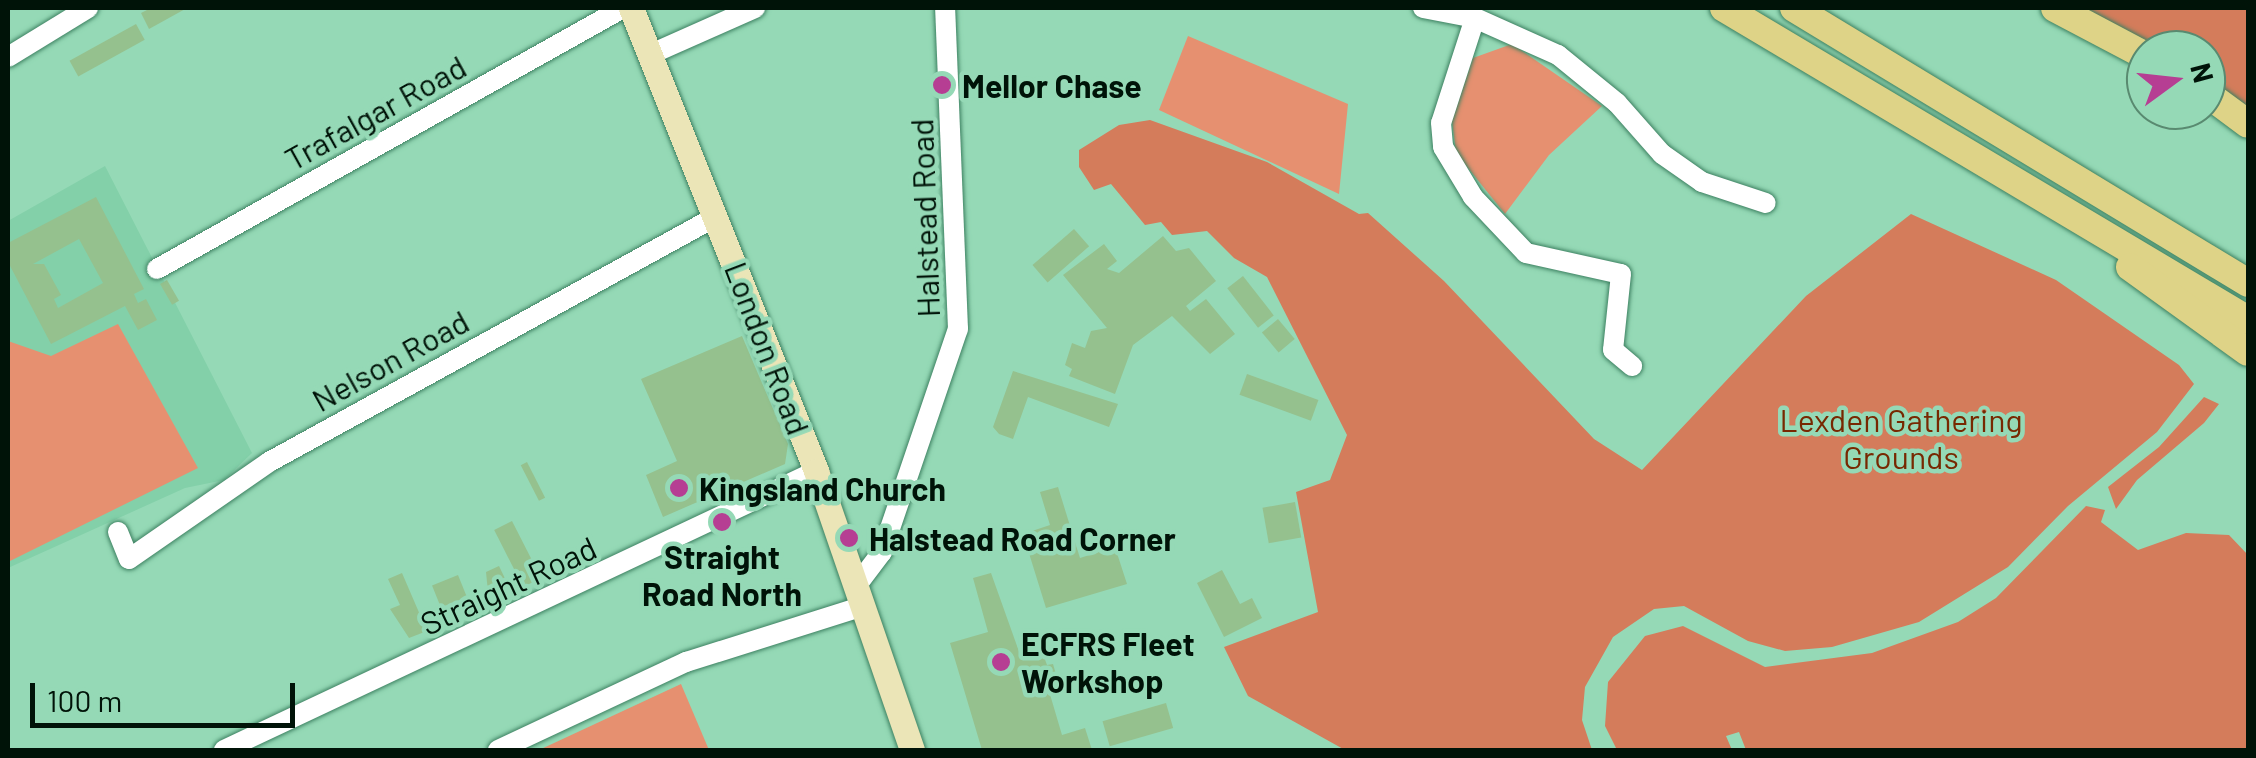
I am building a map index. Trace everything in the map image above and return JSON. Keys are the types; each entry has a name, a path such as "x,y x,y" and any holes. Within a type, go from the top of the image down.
{"highway":[{"path":"1724,8 2053,208 2248,352"},
{"path":"1794,8 2248,283"},
{"path":"2055,8 2126,45"},
{"path":"2226,108 2248,124"},
{"path":"2053,208 2105,232 2248,320"}],"main road":[{"name":"London Road","path":"631,8 816,471 912,750"}],"street":[{"path":"8,57 88,8"},
{"name":"Trafalgar Road","path":"156,268 623,8"},
{"path":"651,54 755,8"},
{"name":"Halstead Road","path":"861,595 882,552 958,329 945,8"},
{"path":"1423,8 1475,18 1558,55 1618,104 1662,154 1702,182 1766,203"},
{"path":"1475,18 1441,123 1443,147 1473,196 1526,253 1621,274 1612,350 1632,366"},
{"name":"Nelson Road","path":"118,532 129,559 270,462 717,216"},
{"name":"Straight Road","path":"224,750 816,471"},
{"path":"498,750 686,662 861,595"}],"shaded area":[{"path":"1188,36 1348,104 1339,194 1159,110"},
{"path":"1512,44 1602,106 1549,155 1505,214 1456,153 1452,121 1473,58"},
{"path":"105,166 252,453 224,480 185,488 8,568 8,221"},
{"path":"118,324 198,468 8,562 8,341 51,356"},
{"path":"681,684 709,750 539,750"}],"green space":[{"path":"2064,8 2248,8 2248,119 2226,104 2226,30 2126,30 2126,40"},
{"name":"Lexden Gathering Grounds","path":"1150,120 1267,162 1359,214 1368,213 1444,281 1594,439 1642,470 1806,296 1911,214 2056,280 2179,365 2194,384 2157,432 2068,506 2008,567 1919,622 1832,647 1785,651 1748,641 1684,606 1654,609 1613,637 1585,687 1582,720 1592,750 1345,750 1248,696 1224,647 1318,612 1296,492 1330,480 1347,435 1267,277 1234,258 1207,231 1172,235 1161,222 1145,225 1111,184 1094,190 1079,167 1079,150 1119,125"},
{"path":"2204,397 2219,404 2204,423 2137,480 2116,509 2108,487 2159,447"},
{"name":"Lexden Gathering Grounds","path":"2086,506 2105,510 2101,522 2138,550 2186,533 2229,535 2248,555 2248,750 1746,750 1739,732 1726,736 1732,750 1617,750 1605,726 1608,682 1645,636 1683,626 1765,667 1872,653 1958,622 1996,598"}],"building":[{"path":"151,8 187,8 149,29 141,13"},
{"path":"136,24 145,40 78,77 70,61"},
{"path":"96,197 144,289 134,294 138,303 146,299 157,320 138,330 125,306 51,344 8,262 8,243","holes":["79,239 103,283 58,308 54,299 61,295 44,264 33,264"]},
{"path":"1074,229 1089,246 1048,282 1032,265"},
{"path":"1163,236 1176,251 1189,248 1216,281 1186,306 1190,311 1206,299 1235,334 1210,354 1172,316 1133,345 1115,394 1069,376 1072,369 1065,365 1072,343 1085,348 1091,331 1107,328 1063,275 1104,244 1117,261 1107,269 1119,273"},
{"path":"1243,276 1274,315 1258,328 1227,288"},
{"path":"167,280 179,301 172,305 160,284"},
{"path":"1278,319 1295,339 1279,352 1262,332"},
{"path":"742,336 788,444 785,464 663,517 646,475 677,461 641,379"},
{"path":"1013,371 1118,404 1109,427 1028,397 1013,439 999,434 993,427"},
{"path":"1247,374 1318,400 1311,421 1239,395"},
{"path":"527,462 545,498 539,501 521,465"},
{"path":"1058,487 1080,558 1115,547 1127,584 1046,608 1023,534 1050,525 1040,492"},
{"path":"1295,502 1301,537 1269,543 1263,508"},
{"path":"512,521 541,578 523,587 494,530"},
{"path":"499,566 511,591 489,602 486,572"},
{"path":"1222,570 1240,604 1252,598 1262,618 1224,637 1197,583"},
{"path":"402,573 427,631 409,638 390,609 400,605 388,579"},
{"name":"ECFRS Fleet Workshop","path":"991,573 1022,660 1043,654 1047,665 1053,664 1060,688 1049,691 1062,735 1085,728 1092,750 982,750 950,643 988,632 973,578"},
{"path":"458,575 467,597 441,608 432,585"},
{"path":"1166,703 1173,728 1110,746 1103,721"}],"place":[{"name":"Mellor Chase","path":"942,85"},
{"name":"Kingsland Church","path":"679,488"},
{"name":"Straight Road North","path":"722,522"},
{"name":"Halstead Road Corner","path":"849,538"},
{"name":"ECFRS Fleet Workshop","path":"1001,662"}]}
